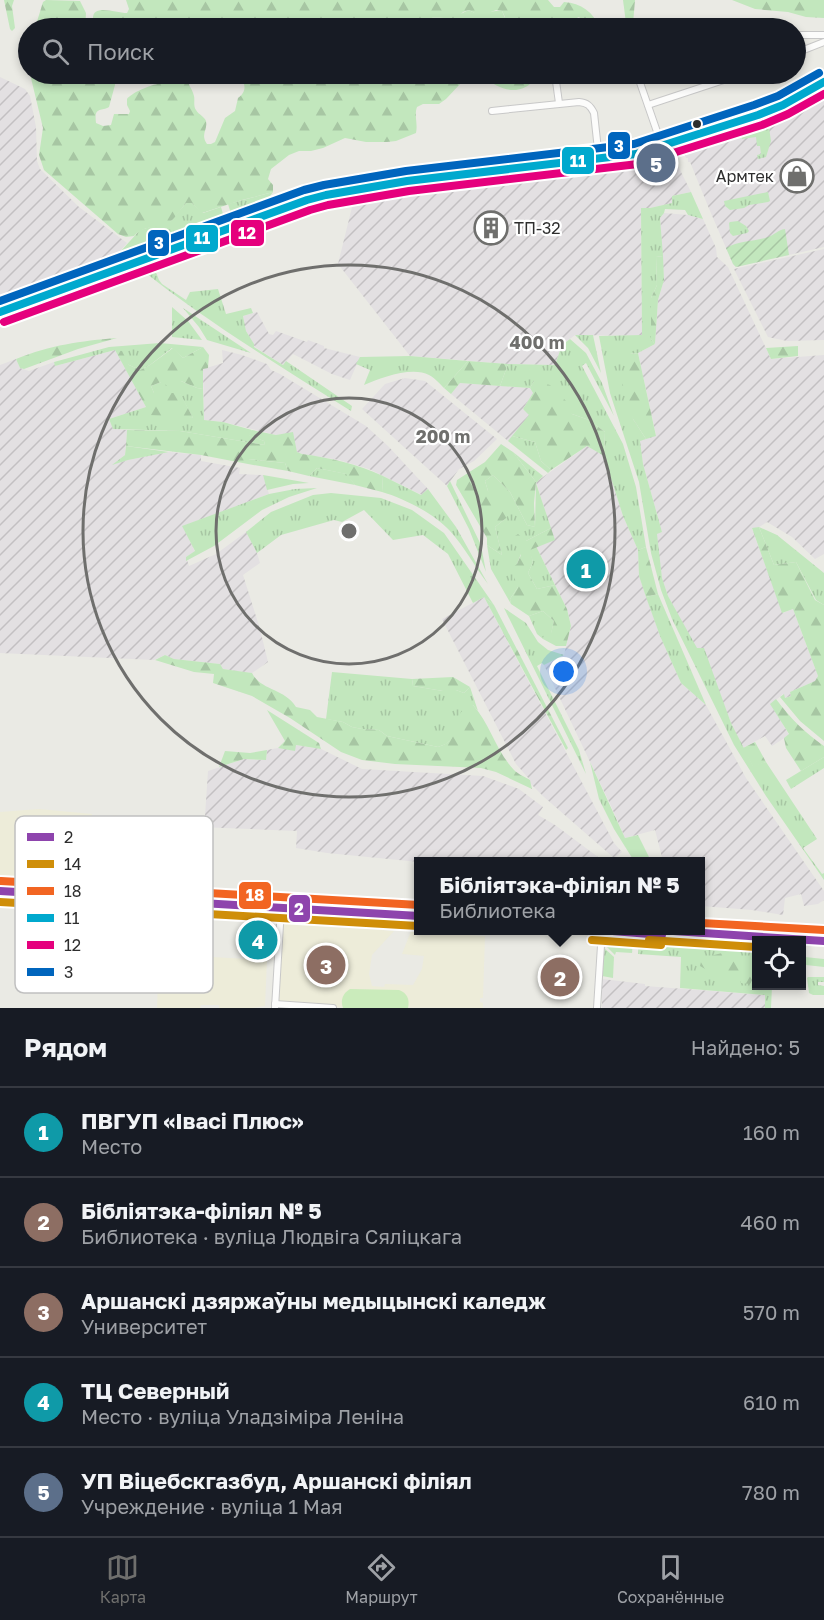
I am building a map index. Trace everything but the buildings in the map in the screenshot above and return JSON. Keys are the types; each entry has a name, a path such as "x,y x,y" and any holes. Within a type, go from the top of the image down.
{"main road":[{"path":"0,891 15,892"},
{"path":"0,896 15,897"},
{"path":"213,905 280,910"},
{"path":"213,907 414,918"},
{"path":"705,934 824,943"},
{"path":"664,935 752,941"},
{"path":"806,944 824,943"}],"street":[{"path":"806,35 824,35"},
{"path":"806,49 824,42"},
{"path":"0,312 307,200 407,180 636,154 758,115 783,105 824,82"},
{"path":"556,84 559,103"},
{"path":"641,84 662,146"},
{"path":"648,105 712,84"},
{"path":"492,111 586,102 594,114 599,159"},
{"path":"280,910 275,1006 333,1008"},
{"path":"597,1008 602,935"}],"shaded area":[{"path":"0,77 25,89 30,96 36,127 37,161 40,169 79,207 127,243 116,256 83,268 84,273 0,304"},
{"path":"824,88 824,247 736,267 690,162 686,158 691,140 708,135 713,141 719,139 717,130 722,129 723,131 758,119 769,121 790,113 790,110 797,104"},
{"path":"675,160 691,192 672,196 673,203 641,208 642,336 575,335 562,345 555,365 508,364 410,356 338,264 355,195 406,187 407,189 638,162 640,166"},
{"path":"664,213 703,219 716,248 717,257 728,267 771,359 824,355 824,554 815,559 792,537 767,522 752,529 783,613 793,609 818,676 815,681 790,692 791,696 785,698 783,694 771,704 789,735 772,746 765,736 743,748 720,694 668,596 662,578 656,534 662,532 639,441 656,435 638,353 655,344 658,300 664,280 660,218"},
{"path":"824,249 824,340 787,341 768,337 734,269"},
{"path":"257,312 269,334 273,335 276,331 307,342 308,340 324,348 360,357 350,380 332,374 293,354 283,365 255,347 246,331 243,316"},
{"path":"115,350 146,407 109,419 113,429 127,430 125,455 114,464 169,452 201,455 201,461 240,468 239,474 263,475 269,494 183,526 195,552 186,557 189,566 216,554 246,532 257,553 260,563 243,575 268,662 252,673 223,669 220,664 174,659 165,655 154,660 0,653 0,365 16,359 20,368 29,371 54,362 55,366"},
{"path":"222,350 267,364 271,370 366,426 428,489 422,495 369,469 339,460 297,452 292,433 276,435 223,422 204,420 203,369 223,363"},
{"path":"405,378 425,381 497,439 474,461 459,469 447,486 362,409 385,384"},
{"path":"460,383 530,388 533,393 523,409 530,415 508,441 451,394"},
{"path":"587,446 604,456 623,516 638,550 639,576 660,636 681,683 706,705 746,778 824,891 824,900 818,904 804,906 801,894 785,898 783,915 705,906 705,857 662,857 655,830 625,838 544,665 564,655 571,626 567,609 536,546 554,539 536,482"},
{"path":"484,597 614,843 622,852 613,857 530,783 516,764 442,619"},
{"path":"295,745 321,749 362,769 483,776 519,789 543,807 538,815 598,857 414,857 414,862 296,848 297,831 213,828 213,816 205,816 208,771 244,759 266,760 267,750 278,748 294,750"},
{"path":"39,809 92,814 92,816 15,816 15,884 0,883 0,812"},
{"path":"283,923 394,931 372,955 369,974 372,986 384,987 385,984 413,985 422,969 424,956 402,954 411,931 414,931 414,935 485,936 483,998 480,998 483,1008 278,1007"},
{"path":"213,957 267,960 265,1006 219,1008 219,1005 201,1005 200,1008 157,1008 158,993 213,993"},
{"path":"602,979 645,984 645,986 765,995 765,1008 602,1008"}],"green space":[{"path":"4,0 14,0 12,6 15,28 12,31 10,29"},
{"path":"46,0 80,1 86,13 86,18 38,18 43,2"},
{"path":"126,0 548,0 554,7 560,7 564,2 576,4 595,18 504,18 502,11 496,10 480,16 469,10 463,12 458,18 93,18 97,11 127,13 129,9"},
{"path":"623,0 635,0 634,18 625,18"},
{"path":"732,0 824,0 824,18 755,9"},
{"path":"469,10 477,13 502,11 505,18 453,18"},
{"path":"32,84 115,84 109,107 99,110 96,114 96,123 103,126 111,125 114,114 129,114 127,99 142,89 159,84 189,84 194,96 195,108 206,121 204,137 207,144 211,144 215,142 225,118 235,111 238,98 244,91 244,84 460,84 439,104 423,104 417,107 416,133 387,142 366,142 345,138 323,148 299,151 289,155 271,169 268,179 273,185 273,192 202,213 192,203 186,203 170,222 143,229 134,236 126,237 118,234 44,170 39,155 43,128"},
{"path":"494,84 530,84 514,90"},
{"path":"758,119 768,121 771,141 766,157 758,159 757,155 761,154 756,137 742,139 740,131 720,136 719,129 723,131"},
{"path":"273,192 268,199 270,209 238,221 232,217 228,204"},
{"path":"691,192 703,219 688,215 685,210 665,209 660,218 663,256 656,257 657,285 651,298 651,339 655,344 638,353 630,354 633,419 646,439 640,441 643,464 662,532 657,534 662,578 668,596 697,648 704,648 731,723 753,766 766,762 817,839 803,848 822,874 824,873 824,880 734,745 672,619 651,553 639,482 610,393 599,336 642,335 641,208 672,203 672,196"},
{"path":"768,192 770,201 768,202 730,210 725,206 724,201"},
{"path":"186,203 192,203 203,213 221,207 225,221 221,228 132,261 120,252 140,230 171,221"},
{"path":"738,221 749,231 733,236 730,233 729,223"},
{"path":"785,229 789,255 736,267 733,264 726,248 768,237"},
{"path":"663,256 664,280 658,300 655,344 651,339 651,298 657,285 656,257"},
{"path":"152,262 162,284 186,300 190,292 218,289 226,314 251,308 253,313 243,316 246,331 254,347 283,365 286,361 352,406 351,411 215,323 137,266"},
{"path":"172,307 188,321 202,340 172,337"},
{"path":"183,308 251,353 207,340"},
{"path":"575,335 593,335 601,373 588,348"},
{"path":"117,338 78,349 24,369 20,368 16,359 66,344"},
{"path":"570,339 586,353 602,383 614,416 586,363 582,366 623,444 636,487 646,547 638,550 623,516 604,456 605,432 589,420 572,414 534,381 530,388 500,386 508,364 555,365 562,345"},
{"path":"160,343 203,347 183,358 172,348 140,370 129,365 115,350 55,366 54,362 109,347"},
{"path":"798,346 798,356 771,359 766,348"},
{"path":"203,347 209,355 208,368 203,369 203,389 181,381 171,388 161,382 151,386 154,393 180,393 193,418 149,415 115,350 122,351 129,365 140,370 173,348 183,358"},
{"path":"638,353 656,436 646,439 633,419 622,386 630,354"},
{"path":"410,356 468,361 444,388 429,375 414,372 396,374 364,385 370,370 356,364 360,357"},
{"path":"468,361 508,364 500,386 460,383 451,394 444,388"},
{"path":"181,381 203,389 204,420 223,422 252,430 249,435 264,441 265,445 180,431 113,429 109,419 146,407 193,418 180,394 154,393 151,386 161,382"},
{"path":"534,381 550,385 570,405 572,414 589,420 605,432 604,456 587,446 551,470 541,461 535,442 512,436 529,415 523,409 533,393 530,388"},
{"path":"127,430 180,431 265,445 264,441 248,435 252,430 276,435 293,432 297,452 344,462 383,476 382,492 355,485 346,474 317,468 309,476 288,471 285,463 248,459 248,464 201,455 126,446"},
{"path":"512,436 535,442 541,461 551,470 548,473 508,441"},
{"path":"501,444 513,452 536,482 535,527 527,525 510,492 493,475 485,481 488,491 498,494 511,512 495,527 502,555 487,545 487,538 456,485 457,480 485,462"},
{"path":"126,446 169,452 112,465 125,455"},
{"path":"513,452 543,476 536,483 551,528 526,541 517,564 518,587 510,599 511,604 491,569 487,545 502,555 495,527 505,519 488,491 485,481 493,475 510,492 527,525 535,527 536,482"},
{"path":"248,459 285,463 288,471 248,464"},
{"path":"317,468 347,474 355,485 309,476"},
{"path":"263,475 309,483 267,490"},
{"path":"383,476 421,495 428,489 456,527 488,584 460,543 444,525 418,507 382,492"},
{"path":"450,481 481,545 486,572 469,529 447,486"},
{"path":"317,488 289,497 262,510 214,546 186,561 186,557 195,551 182,526 269,494"},
{"path":"331,493 381,498 412,510 444,533 494,605 484,597 473,603 448,554 423,535 393,540 364,510 342,522 334,520 281,535 257,553 246,532 271,512 313,495"},
{"path":"759,527 777,535 824,573 824,605 816,600 796,562 774,565"},
{"path":"759,527 774,565 796,562 815,600 824,605 824,741 800,721 780,697 784,694 785,698 791,696 790,692 815,681 818,676 793,609 782,613 752,528"},
{"path":"551,528 555,540 530,550 533,562 528,573 537,589 555,585 567,609 571,626 566,646 556,646 543,639 544,634 551,633 554,621 543,611 529,616 511,604 510,599 518,587 511,569 517,564 521,555 512,538 518,534 526,541"},
{"path":"536,546 555,585 537,589 528,573 533,562 529,550"},
{"path":"646,547 658,594 646,597 639,576 638,550"},
{"path":"658,594 706,705 681,683 660,636 646,597"},
{"path":"484,597 494,605 568,748 566,750"},
{"path":"504,608 526,623 538,642 548,650 564,655 537,666 579,750 586,774"},
{"path":"543,611 554,621 551,634 545,634 543,639 537,634 529,616"},
{"path":"165,655 174,659 220,664 223,669 252,673 261,683 285,696 296,707 310,710 317,717 343,722 352,727 379,730 387,736 438,747 451,740 456,720 465,707 473,705 508,763 530,780 532,789 496,772 481,768 362,760 341,752 252,696 213,683 214,674 194,672 155,660"},
{"path":"332,672 412,679 413,686 443,691 456,690 464,693 470,687 478,711 473,705 455,727 453,738 438,747 387,736 379,730 352,727 343,722 326,719"},
{"path":"453,677 470,687 464,693 456,690 449,695 443,691 413,686 412,679"},
{"path":"776,699 798,725 824,746 824,757 801,771 786,748 784,738 789,734 770,704"},
{"path":"267,710 319,743 321,749 296,745 295,751 278,748 285,741"},
{"path":"755,742 766,762 753,767 743,748"},
{"path":"267,750 266,760 244,759 219,767 225,751 250,753"},
{"path":"824,757 824,768 791,789 786,780"},
{"path":"590,762 625,838 638,835 649,857 632,857 599,799"},
{"path":"705,924 736,929 824,935 824,939 705,930"},
{"path":"643,935 752,942 752,948 639,940"},
{"path":"605,939 633,941 632,953 616,952 615,955 604,944"},
{"path":"639,941 752,950 752,990 772,990 771,1008 765,1008 765,995 680,988 681,957 638,954"},
{"path":"603,947 614,957 613,978 602,976"},
{"path":"722,953 751,963 752,980 750,984 741,983 738,974 719,977 700,966 702,958"},
{"path":"806,957 824,959 824,967 806,965"},
{"path":"808,977 824,977 824,982 818,982 818,985 824,986 824,995 809,993"},
{"path":"350,989 399,990 407,997 408,1008 343,1008 343,997"}],"transit line":[{"name":"3","path":"806,80 819,73"},
{"name":"11","path":"0,312 307,200 407,181 636,154 758,115 783,105 824,82"},
{"name":"3","path":"0,301 304,190 406,171 634,144 754,105 778,96 799,84"},
{"name":"12","path":"4,322 310,210 409,191 638,164 762,125 824,94"},
{"name":"18","path":"1,881 15,882"},
{"name":"2","path":"0,891 15,892"},
{"name":"18","path":"213,893 414,905"},
{"name":"14","path":"0,902 15,903"},
{"name":"2","path":"213,904 414,916"},
{"name":"14","path":"213,914 414,926"},
{"name":"18","path":"705,923 824,930"},
{"name":"2","path":"705,933 824,941"},
{"name":"14","path":"592,940 661,945"},
{"name":"14","path":"649,940 752,947"}],"place":[{"name":"УП Віцебскгазбуд, Аршанскі філіял","path":"656,163"},
{"name":"Армтек","path":"797,176"},
{"name":"ТП-32","path":"491,228"},
{"name":"ПВГУП «Івасі Плюс»","path":"586,569"},
{"name":"ТЦ Северный","path":"258,940"},
{"name":"Аршанскі дзяржаўны медыцынскі каледж","path":"326,965"},
{"name":"Бібліятэка-філіял № 5","path":"560,977"}]}
